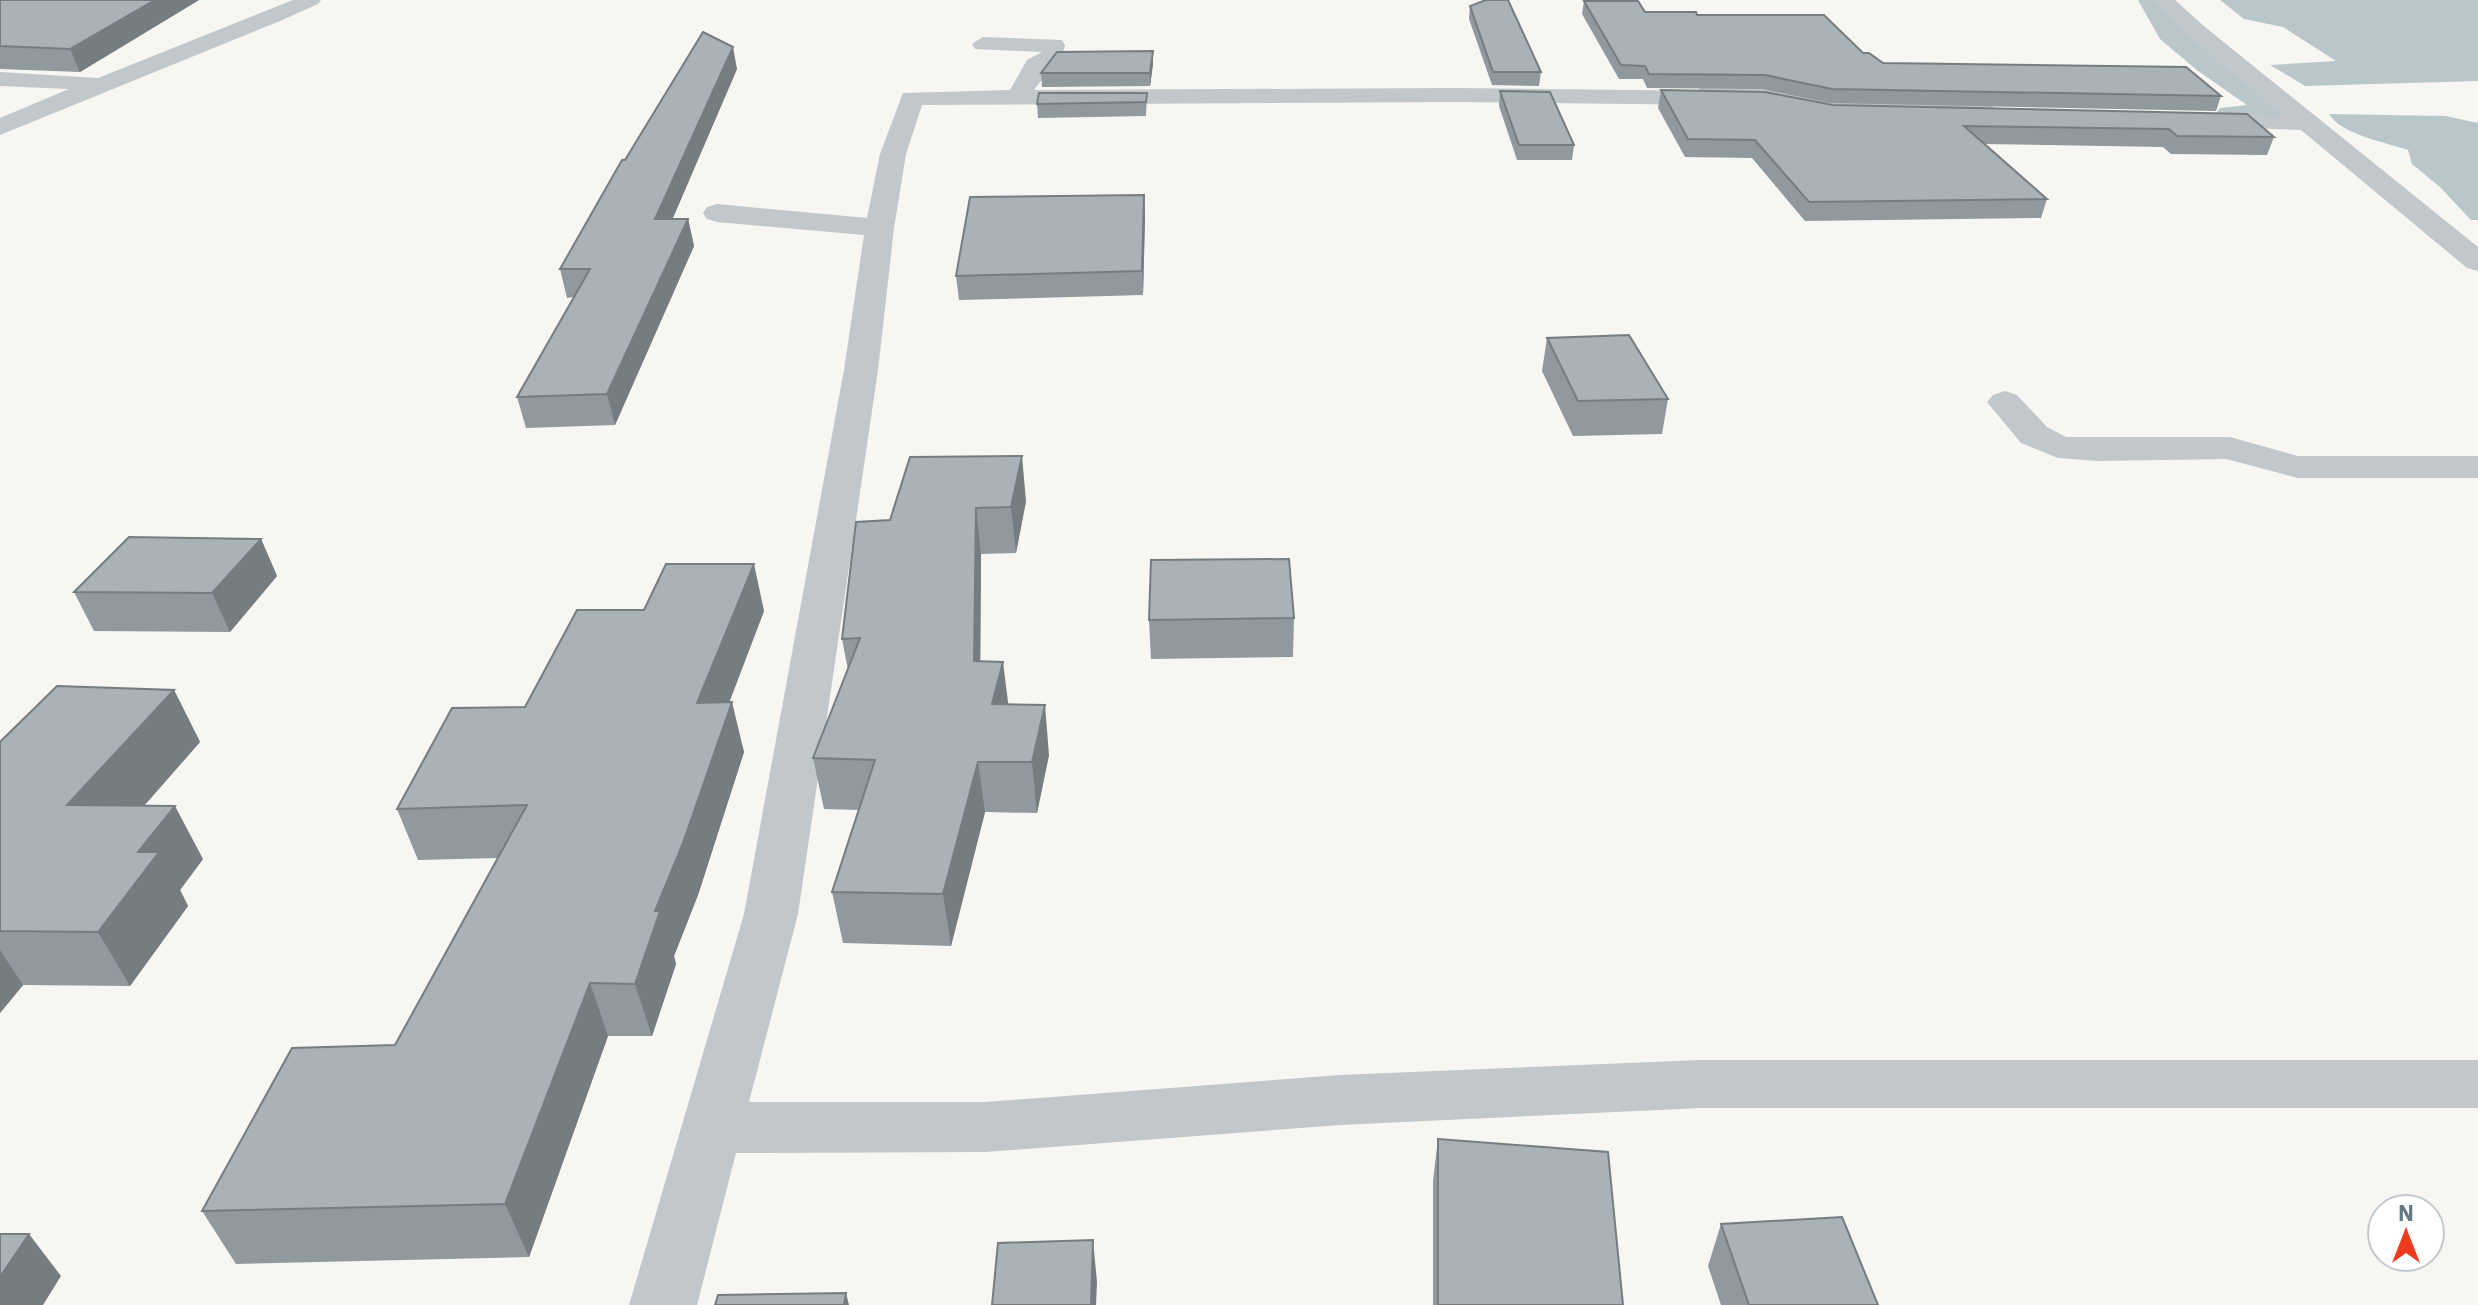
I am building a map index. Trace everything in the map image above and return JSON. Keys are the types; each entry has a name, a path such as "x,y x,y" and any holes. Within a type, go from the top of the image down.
{"street":[{"path":"248,14 282,0"},
{"path":"0,127 100,83 209,43 311,0"},
{"path":"2163,0 2197,32 2478,262"},
{"path":"983,44 1054,45 1054,53 1049,60 1035,65 1034,73 1017,98"},
{"path":"0,79 100,83"},
{"path":"663,1305 771,914 861,370 880,228 893,154 912,98 1455,95 1747,99"},
{"path":"2170,120 2307,123"},
{"path":"717,213 880,228"},
{"path":"2443,233 2478,234"},
{"path":"2005,402 2034,435 2058,447 2098,450 2230,448 2263,460 2298,467 2478,467"},
{"path":"713,1128 985,1127 1340,1100 1701,1084 2478,1084"}],"shaded area":[{"path":"2220,0 2478,0 2478,81 2305,86 2270,65 2336,61 2283,27 2244,19"},
{"path":"2329,114 2446,116 2478,123 2478,220 2471,220 2440,187 2412,164 2408,150 2354,133"}],"building":[{"path":"0,0 155,0 70,49 0,46"},
{"path":"1486,0 1508,0 1541,72 1493,72 1470,6"},
{"path":"1584,1 1638,1 1645,12 1824,15 1863,53 1869,53 1883,63 2186,67 2221,96 1832,89 1765,75 1649,74 1645,66 1621,65"},
{"path":"703,32 733,47 655,219 688,219 607,394 517,397 590,269 560,269 622,160 625,160"},
{"path":"1153,51 1150,73 1041,73 1057,52"},
{"path":"1661,90 1765,92 1833,105 2247,114 2274,137 2177,136 2169,129 1964,126 2047,199 1809,202 1755,140 1688,139"},
{"path":"1500,91 1550,92 1574,145 1519,145"},
{"path":"1039,93 1147,93 1146,102 1037,104"},
{"path":"1144,195 1142,271 956,276 970,197"},
{"path":"1629,335 1668,399 1578,401 1547,338"},
{"path":"1022,456 1011,507 976,508 974,661 1003,662 992,704 1045,705 1032,762 978,762 943,894 832,892 875,760 813,758 860,638 842,639 856,522 890,520 910,457"},
{"path":"129,537 261,539 212,593 74,592"},
{"path":"1289,559 1294,618 1149,620 1151,560"},
{"path":"666,564 754,564 697,703 732,702 683,843 655,911 660,911 635,984 590,983 505,1204 202,1211 292,1048 395,1045 527,805 397,809 452,708 525,707 577,610 644,610"},
{"path":"57,686 174,690 67,805 175,806 138,852 159,852 98,932 0,931 0,742"},
{"path":"1438,1139 1608,1152 1623,1305 1438,1305"},
{"path":"1842,1217 1878,1305 1749,1305 1721,1224"},
{"path":"0,1234 29,1234 0,1277"},
{"path":"1093,1240 1091,1305 992,1305 998,1243"},
{"path":"846,1293 844,1305 715,1305 718,1295"}],"waterway":[{"path":"2154,0 2172,32 2210,64 2290,118 2233,116"},
{"path":"1714,94 1757,94 1856,105 1978,112"}]}
